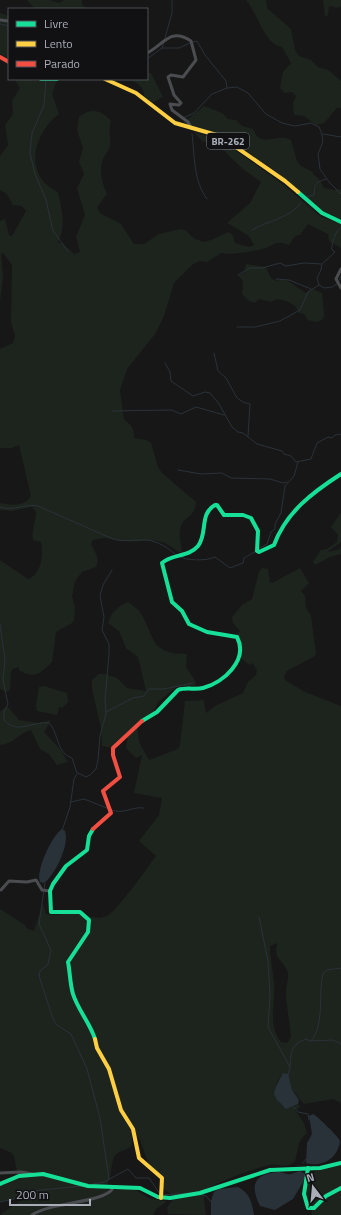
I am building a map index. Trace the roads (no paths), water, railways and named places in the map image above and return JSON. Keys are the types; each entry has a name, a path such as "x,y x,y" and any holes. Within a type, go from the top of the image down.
{"main road":[{"name":"BR-262","path":"107,80 136,93 175,123 215,134 227,140 285,181 322,213 341,222"},
{"path":"161,1198 163,1186 162,1178 139,1158 133,1129 121,1110 109,1069 97,1048 94,1034 84,1019 72,990 68,962 73,952 88,932 90,924 89,920 80,912 52,912 50,891 66,866 88,848 90,836 95,826 111,813 104,791 120,777 120,770 112,753 114,746 141,721 159,710 167,698 181,689 194,689 212,684 229,674 237,660 240,649 237,638 206,632 193,627 188,623 182,611 172,602 162,564 169,558 187,554 197,547 200,541 207,511 215,505 218,506 224,515 243,515 251,518 258,530 257,551 259,552 270,549 275,544 280,529 301,503 313,492 341,474"},
{"path":"0,1184 12,1178 32,1174 49,1174 78,1184 113,1188 140,1188 161,1198 200,1193 270,1170 320,1168 341,1163"},
{"path":"308,1168 304,1194 308,1208 314,1208 326,1196 341,1188"}],"street":[{"path":"148,52 163,40 174,36 178,35 191,41 196,60 183,77 171,75 168,78 174,95 180,103 178,105 171,103 171,108 174,113 188,122 191,128"},
{"path":"341,269 336,279 341,288"},
{"path":"1,890 9,881 27,882 36,880 42,890 50,891"},
{"path":"0,1173 21,1172 32,1174"},
{"path":"32,1215 54,1205 105,1195 113,1188"}],"waterway":[{"path":"165,38 172,13 172,0"},
{"path":"0,24 8,26"},
{"path":"193,42 197,41 205,55 226,81 227,88"},
{"path":"162,48 164,42"},
{"path":"148,58 162,48 179,48 190,43"},
{"path":"46,81 44,105 32,133 30,153 35,174 46,200 53,231 68,251"},
{"path":"183,118 194,113 212,94 227,88 237,87 248,93 266,114 282,123 295,126 311,123 319,127 323,138 318,154 320,169 329,182 341,194"},
{"path":"192,134 197,176 202,192 207,199"},
{"path":"323,134 341,137"},
{"path":"307,197 314,195 316,184 326,179"},
{"path":"252,230 285,216 301,203"},
{"path":"337,284 332,287 324,288 319,285 317,278 322,264 335,252 332,250 333,241 337,231 341,227"},
{"path":"238,275 250,268 262,268 280,263 286,266 304,263 321,264"},
{"path":"338,281 341,277"},
{"path":"276,279 289,280 311,289"},
{"path":"237,327 255,327 280,321 300,310 308,292 319,285"},
{"path":"214,353 218,371 226,378 237,398 250,404 248,436"},
{"path":"165,363 170,372 171,381 193,396 205,392 210,393 219,404 232,427 238,432 243,433 257,444 282,451 284,454 291,456 296,462 311,459 317,443 328,437 332,438 335,435 341,434"},
{"path":"112,411 171,410 181,414 196,407 224,415"},
{"path":"258,549 267,544 271,532 275,529 275,524 281,513 285,486 294,476 298,462"},
{"path":"178,470 201,474 222,473 231,478 270,479 283,483 287,482"},
{"path":"0,507 10,509 33,505 38,506 113,539 123,541 151,541 168,548 175,554"},
{"path":"178,556 196,560 215,557 230,568 243,563 244,558 256,551"},
{"path":"78,773 86,777 96,769 100,736 106,714 105,700 109,644 102,630 104,617 100,596 103,585 112,570"},
{"path":"0,624 5,660 3,680 8,704 4,712 4,720 15,727 49,723 55,732 63,752 72,758 77,773"},
{"path":"106,712 133,698 144,696 149,689 164,689 193,683"},
{"path":"62,831 70,807 74,779 77,774"},
{"path":"71,802 84,799 107,808"},
{"path":"112,810 120,812 136,808 144,808"},
{"path":"45,883 39,924 51,950 48,964 40,971 39,976 53,1019 57,1025 71,1034 87,1069 100,1118 109,1179"},
{"path":"259,917 268,961 270,994 268,1027 290,1067"},
{"path":"311,1041 320,1018 323,974 327,970 341,968"},
{"path":"288,1075 291,1053 295,1045 299,1042 306,1039 310,1041 333,1040 341,1044"},
{"path":"294,1107 298,1112 308,1114 309,1120"},
{"path":"303,1163 306,1159"},
{"path":"93,1184 104,1182 128,1169 136,1178 149,1178 160,1194"},
{"path":"0,1202 14,1199 32,1191 82,1186"},
{"path":"163,1195 189,1193"},
{"path":"202,1195 206,1196 211,1202"}]}
